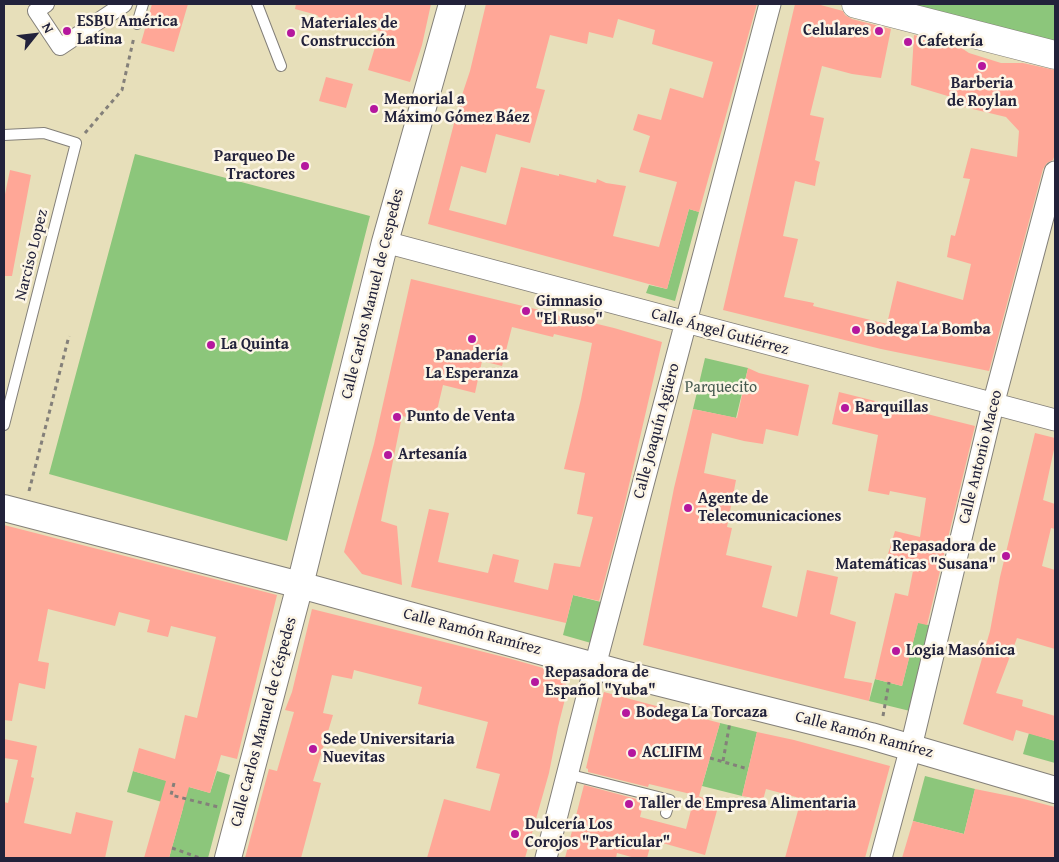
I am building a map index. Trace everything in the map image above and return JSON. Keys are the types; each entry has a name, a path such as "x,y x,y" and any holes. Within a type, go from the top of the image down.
{"main road":[{"path":"856,4 1055,55"}],"street":[{"path":"46,4 36,10 60,47 124,4"},
{"name":"Calle Carlos Manuel de Cespedes","path":"300,585 385,242 452,4"},
{"name":"Calle Joaquín Agüero","path":"546,858 685,322 770,4"},
{"name":"Calle Antonio Maceo","path":"881,858 911,747 993,405 1055,172"},
{"name":"Calle Ángel Gutiérrez","path":"385,242 1055,420"},
{"name":"Calle Ramón Ramírez","path":"13,511 300,585 595,666 911,747 1055,790"},
{"name":"Calle Carlos Manuel de Céspedes","path":"228,858 300,585"}],"lane":[{"path":"138,24 143,4"},
{"path":"257,4 281,66"},
{"path":"4,135 44,133 76,143"},
{"name":"Narciso Lopez","path":"4,425 76,143"},
{"path":"567,774 670,800 666,813"}],"path":[{"path":"76,143 122,90 138,24"},
{"path":"13,511 69,336"},
{"path":"883,716 889,682"},
{"path":"722,761 733,702"},
{"path":"710,758 748,769"},
{"path":"174,783 171,795 240,813"},
{"path":"172,848 200,858"}],"green space":[{"path":"894,4 1055,4 1055,46"},
{"name":"La Quinta","path":"135,154 370,216 287,541 49,474"},
{"path":"689,209 699,212 675,301 646,293 649,285 667,289"},
{"name":"Parquecito","path":"705,358 748,368 736,418 693,409"},
{"path":"573,595 601,602 591,643 563,635"},
{"path":"918,622 932,626 910,711 869,701 875,679 902,686"},
{"path":"720,723 757,732 742,796 702,786"},
{"path":"1029,733 1055,741 1055,763 1023,754"},
{"path":"133,771 210,793 217,771 230,775 208,858 169,858 183,808 127,792"},
{"path":"925,776 975,789 964,834 913,821"}],"building":[{"path":"152,4 188,4 174,52 141,43"},
{"path":"296,4 431,4 422,45 410,82 368,70 380,31 336,20 336,22 320,19 317,15 295,9"},
{"path":"486,4 757,4 699,212 689,209 667,289 428,224 459,104 470,71","holes":["618,19 655,30 652,44 713,62 703,98 670,88 661,120 638,114 633,130 650,136 639,172 677,182 659,247 613,236 626,186 606,183 597,179 596,183 521,167 506,225 449,210 461,166 486,173 496,134 530,143 545,90 536,88 550,35 587,44 589,32 613,38"]},
{"path":"795,4 817,4 843,11 845,15 852,19 891,29 881,78 852,74 822,66 810,115 824,118 815,160 820,162 815,186 795,181 783,236 798,239 784,297 814,303 813,306 887,324 897,281 963,300 971,264 947,257 951,235 955,236 970,179 963,178 971,148 1017,157 1019,131 1006,117 960,106 961,100 911,85 914,35 960,47 969,53 1001,63 1023,63 1055,70 1055,154 1053,160 1047,163 1043,169 989,371 881,349 723,310"},
{"path":"326,77 353,84 346,108 319,101"},
{"path":"10,170 31,175 12,276 4,276 4,199"},
{"path":"411,279 614,328 662,342 623,511 599,601 573,595 566,623 411,587 429,509 449,513 438,562 488,573 493,554 519,560 514,582 548,590 554,563 580,567 593,517 577,514 585,473 564,469 592,343 554,334 553,337 512,327 502,366 482,361 475,393 443,385 434,423 402,416 381,521 397,526 402,585 362,574 344,552 374,444"},
{"path":"748,368 759,373 809,385 798,436 766,429 763,444 712,433 704,473 736,480 727,527 732,528 726,555 772,566 762,607 797,617 807,570 838,577 830,614 856,622 844,678 872,683 869,701 643,645 674,488 693,409 737,418"},
{"path":"839,392 975,426 927,625 918,623 902,686 875,679 895,593 908,596 915,561 888,554 895,531 920,537 926,498 890,491 889,495 868,491 878,435 832,424"},
{"path":"1035,433 1055,438 1043,500 1055,504 1055,529 1051,528 1042,566 1055,570 1055,649 1017,638 996,693 1023,700 1022,706 1055,716 1055,741 1016,730 1013,741 963,724 990,631 1000,577"},
{"path":"4,525 277,595 237,759 221,755 210,793 189,787 169,858 144,858 166,781 133,771 139,748 175,759 185,715 197,718 216,637 171,626 168,637 147,632 150,620 119,612 115,626 48,609 38,661 49,663 45,689 19,683 12,721 4,720"},
{"path":"312,609 557,672 568,687 549,773 525,858 427,858 444,799 490,811 500,774 476,768 488,722 418,704 422,687 354,670 352,679 332,675 323,713 333,715 313,781 321,783 301,858 245,858 269,769 277,771 294,712 285,710 292,692"},
{"path":"604,692 720,723 699,796 649,784 648,787 588,772 586,768"},
{"path":"757,732 890,766 865,858 785,858 799,807 794,805 796,797 766,789 763,800 742,796"},
{"path":"4,739 37,746 31,777 34,778 24,823 71,834 76,812 113,821 105,858 4,858 4,802 8,803 18,760 4,758"},
{"path":"584,785 644,801 640,817 686,829 695,795 719,803 705,855 652,840 647,858 635,858 617,853 616,858 565,858"},
{"path":"975,789 1055,807 1055,858 902,858 913,821 964,834"}],"place":[{"name":"ESBU América Latina","path":"67,31"},
{"name":"Celulares","path":"879,31"},
{"name":"Materiales de Construcción","path":"291,33"},
{"name":"Cafetería","path":"908,42"},
{"name":"Barberia de Roylan","path":"982,66"},
{"name":"Memorial a Máximo Gómez Báez","path":"374,109"},
{"name":"Parqueo De Tractores","path":"305,166"},
{"name":"Gimnasio \"El Ruso\"","path":"526,311"},
{"name":"Bodega La Bomba","path":"856,330"},
{"name":"Panadería La Esperanza","path":"472,339"},
{"name":"La Quinta","path":"211,345"},
{"name":"Barquillas","path":"845,408"},
{"name":"Punto de Venta","path":"397,417"},
{"name":"Artesanía","path":"388,455"},
{"name":"Agente de Telecomunicaciones","path":"688,508"},
{"name":"Repasadora de Matemáticas \"Susana\"","path":"1006,556"},
{"name":"Logia Masónica","path":"896,651"},
{"name":"Repasadora de Español \"Yuba\"","path":"535,682"},
{"name":"Bodega La Torcaza","path":"626,713"},
{"name":"Sede Universitaria Nuevitas","path":"313,749"},
{"name":"ACLIFIM","path":"632,753"},
{"name":"Taller de Empresa Alimentaria","path":"629,804"},
{"name":"Dulcería Los Corojos \"Particular\"","path":"515,834"}]}
